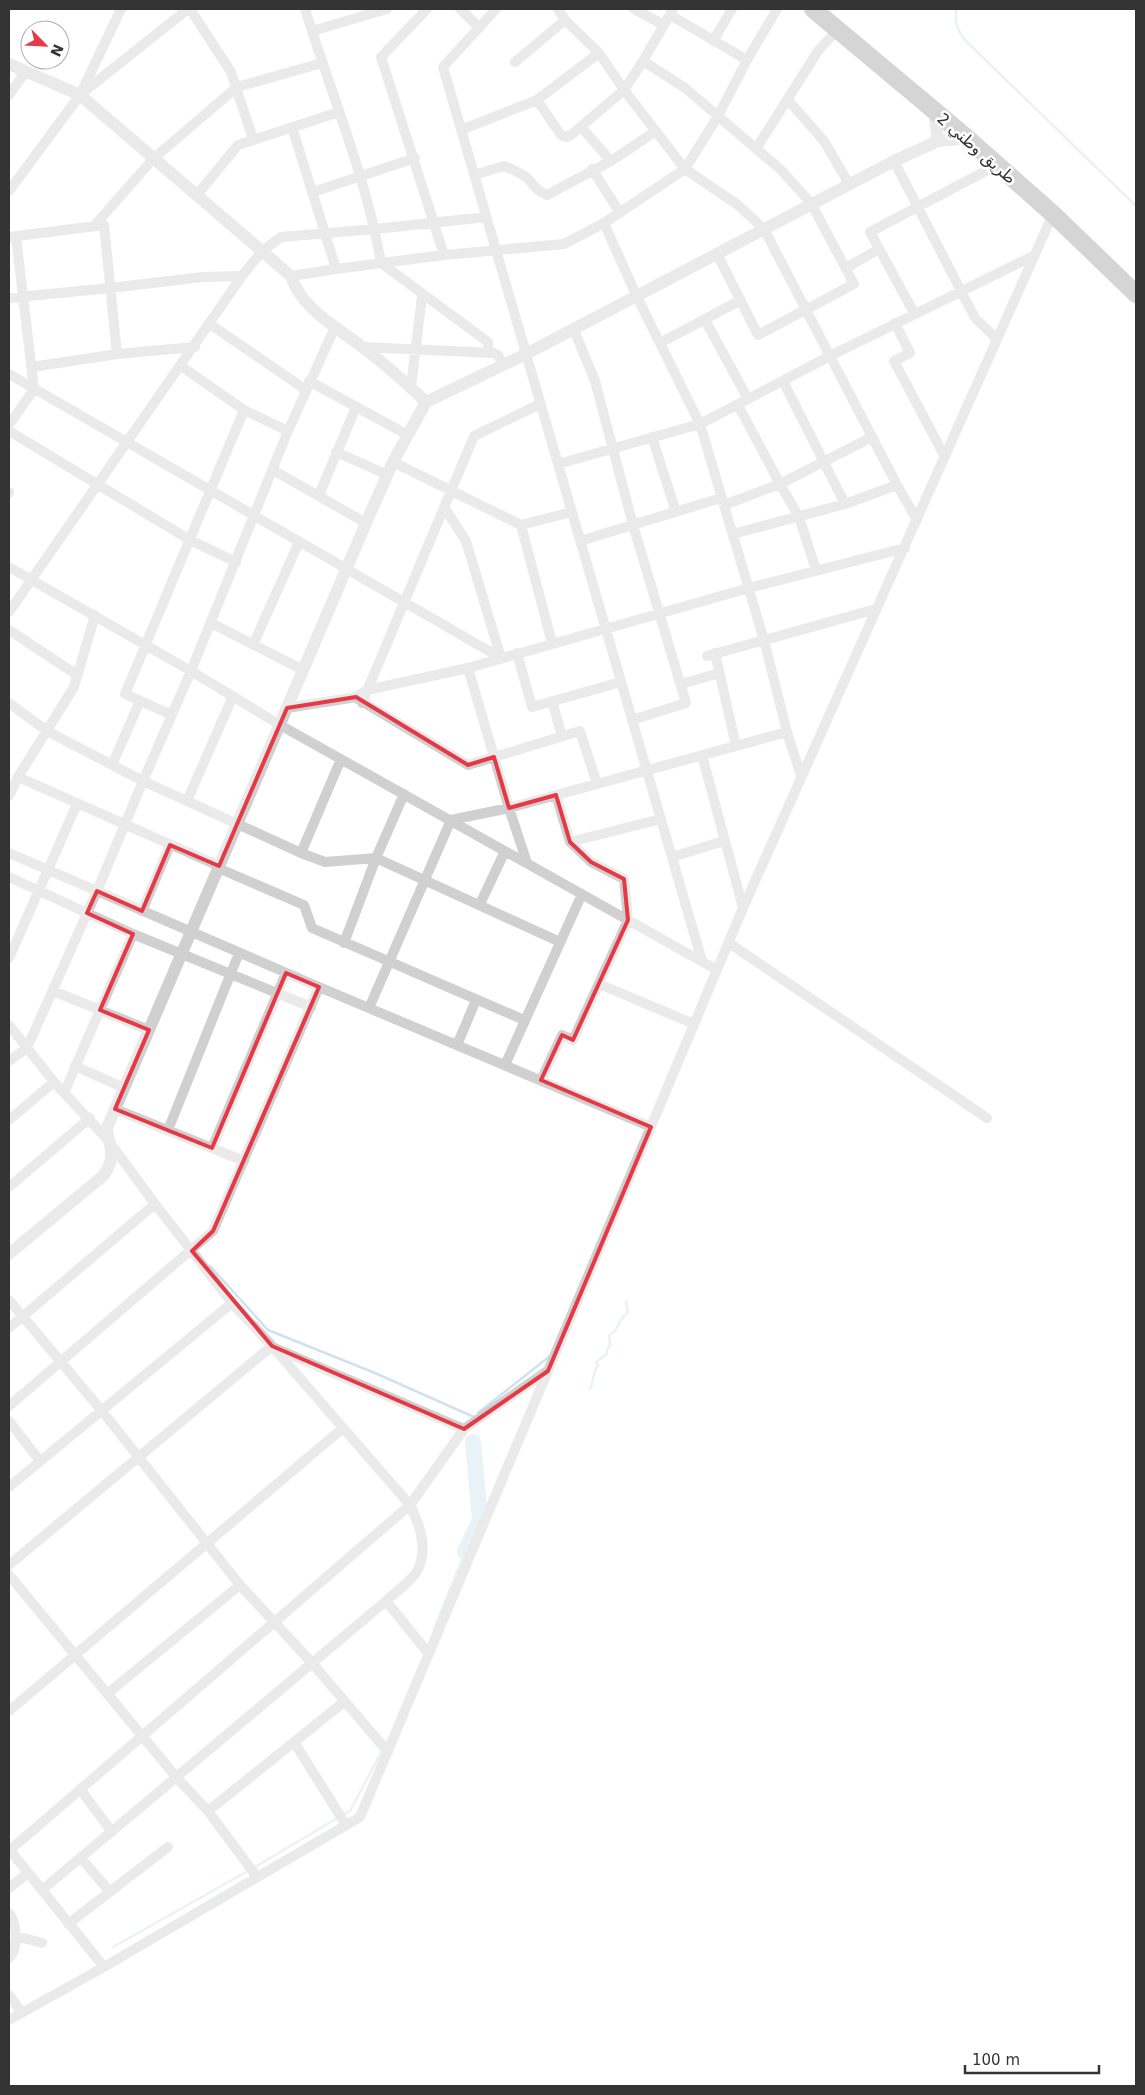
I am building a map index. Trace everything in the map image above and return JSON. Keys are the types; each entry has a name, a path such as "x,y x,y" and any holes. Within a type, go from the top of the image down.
{"highway":[{"name":"طريق وطني 2","path":"813,9 967,138 1053,214 1136,294"}],"street":[{"path":"9,191 80,95 121,9"},
{"path":"80,95 189,9 231,72 238,87 253,139"},
{"path":"305,9 361,177 375,229 381,264 422,296 488,342 488,353"},
{"path":"312,31 371,11 387,9"},
{"path":"426,9 381,58 415,158 444,255"},
{"path":"460,9 479,27"},
{"path":"496,9 442,67 702,961"},
{"path":"558,9 565,20 599,53 624,90 685,169 738,205 764,229 872,438 917,520"},
{"path":"634,9 664,25"},
{"path":"714,41 732,9"},
{"path":"291,276 336,268 444,255 564,244 604,223 685,169 718,116 747,60 777,9"},
{"path":"537,100 563,137 571,136 624,90 672,12 714,41 747,60"},
{"path":"515,62 565,20"},
{"path":"756,149 818,51 837,30"},
{"path":"461,130 537,100 599,53"},
{"path":"643,61 685,88 780,170 811,203 854,284 758,335 718,254"},
{"path":"94,226 154,158 238,87 322,62"},
{"path":"9,64 80,95 291,276 294,288 301,297 334,327 362,346 426,402"},
{"path":"9,95 26,71"},
{"path":"788,100 824,141 849,184"},
{"path":"934,110 938,141"},
{"path":"197,195 238,145 339,112"},
{"path":"581,126 611,161"},
{"path":"292,127 336,268"},
{"path":"474,175 504,166 520,173 528,179 536,190 547,195 592,169 611,161 656,131"},
{"path":"9,1254 104,1174 112,1163 113,1153 108,1140 107,1128 366,523 393,462 426,402 574,330 811,203 894,161 938,141 967,138"},
{"path":"313,192 415,158"},
{"path":"894,161 975,318 997,340"},
{"path":"914,313 870,232 997,165"},
{"path":"592,169 620,213"},
{"path":"9,2020 104,1967 257,1877 342,1819 360,1817 694,1024 801,776 905,548 1053,214"},
{"path":"9,612 242,276 262,251 281,237 435,223 486,216"},
{"path":"604,223 637,297 700,424 764,640 787,732 801,776"},
{"path":"9,425 34,389 23,296 12,237 104,225 117,354"},
{"path":"846,268 879,249"},
{"path":"558,464 700,424 914,313 962,292 1035,255"},
{"path":"9,298 203,277 242,276"},
{"path":"411,387 422,296"},
{"path":"660,343 741,300"},
{"path":"706,320 748,399"},
{"path":"895,323 910,353 894,361 945,457"},
{"path":"210,324 308,385 356,407 408,435"},
{"path":"9,1061 27,1048 53,991 192,671 288,431 334,327"},
{"path":"574,330 595,381 633,525 686,703 632,720"},
{"path":"362,346 488,353 498,355 503,365"},
{"path":"32,367 117,354 194,347"},
{"path":"181,366 244,410 288,431"},
{"path":"9,374 501,658"},
{"path":"783,381 845,504"},
{"path":"359,700 367,690 474,436 540,404"},
{"path":"738,404 799,517 816,570"},
{"path":"319,495 356,407"},
{"path":"172,715 125,694 244,410"},
{"path":"9,431 97,486 190,540 236,562"},
{"path":"652,437 676,512"},
{"path":"580,541 676,512 723,502 780,484 872,438"},
{"path":"336,452 388,475"},
{"path":"393,462 521,525 572,512"},
{"path":"273,470 366,523"},
{"path":"733,534 845,504 897,485"},
{"path":"444,507 466,541 501,658"},
{"path":"521,525 552,643"},
{"path":"253,645 299,542"},
{"path":"367,690 468,668 749,588 905,548"},
{"path":"9,567 192,671 280,725 718,970"},
{"path":"736,746 720,674 711,654 876,609"},
{"path":"9,796 74,687 95,615"},
{"path":"211,623 303,670"},
{"path":"9,630 77,675"},
{"path":"517,653 532,707 621,682"},
{"path":"468,668 527,863"},
{"path":"681,684 720,674"},
{"path":"187,801 234,696"},
{"path":"286,708 359,700 468,765 580,731 597,784"},
{"path":"112,765 140,701"},
{"path":"552,701 562,736"},
{"path":"9,703 47,731 143,781 237,825 325,862 376,858 560,942"},
{"path":"451,820 556,796 787,732"},
{"path":"702,755 724,841 744,908"},
{"path":"302,853 341,759"},
{"path":"18,778 304,905 312,928 524,1020"},
{"path":"344,943 376,858 404,794"},
{"path":"541,1080 562,1035 573,1040 628,920 624,879 591,862 570,842 556,796"},
{"path":"9,958 77,804"},
{"path":"570,842 661,819"},
{"path":"369,1008 451,820"},
{"path":"672,857 724,841"},
{"path":"142,910 170,845"},
{"path":"480,904 505,851"},
{"path":"9,853 286,973 651,1126"},
{"path":"9,877 133,934 311,1007"},
{"path":"505,1065 582,894"},
{"path":"64,1093 133,934"},
{"path":"729,943 987,1118"},
{"path":"168,1130 239,953"},
{"path":"212,1148 286,973"},
{"path":"599,984 694,1024"},
{"path":"10,1403 61,1363 213,1232 319,987"},
{"path":"53,991 149,1030"},
{"path":"457,1045 476,1000"},
{"path":"9,1025 54,1082 90,1118 108,1140 232,1303 272,1346 410,1505 420,1526 423,1550 417,1572 386,1601 42,1890"},
{"path":"75,1066 124,1088"},
{"path":"9,1120 54,1082"},
{"path":"115,1109 244,1161"},
{"path":"9,1186 90,1118"},
{"path":"9,1328 155,1204"},
{"path":"9,1300 102,1410 240,1585 312,1663 388,1752"},
{"path":"9,1488 232,1303"},
{"path":"272,1346 464,1429"},
{"path":"9,1565 272,1346"},
{"path":"104,1967 9,1849 410,1505 464,1429 548,1371"},
{"path":"9,1421 40,1461"},
{"path":"9,1710 343,1428"},
{"path":"9,1575 177,1778 208,1810 257,1877"},
{"path":"108,1693 240,1585"},
{"path":"386,1601 429,1654"},
{"path":"208,1810 344,1702"},
{"path":"294,1742 342,1819"},
{"path":"80,1789 112,1832"},
{"path":"68,1924 168,1847"},
{"path":"81,1858 110,1892"},
{"path":"9,1888 28,1873"},
{"path":"9,1913 13,1918 16,1936 12,1956 9,1958"},
{"path":"16,1936 42,1943"},
{"path":"9,1995 22,2013"}],"highlighted area":[{"path":"356,697 468,765 494,757 509,808 556,795 570,842 591,862 624,879 628,920 573,1040 562,1035 541,1080 651,1127 548,1371 464,1429 272,1346 192,1251 213,1231 319,987 286,973 212,1148 115,1109 149,1030 100,1010 133,934 87,913 97,891 142,911 170,845 219,866 287,708"}],"waterway":[{"path":"957,9 957,25 965,40 1136,206"},
{"path":"210,1266 268,1330 375,1373 474,1417"},
{"path":"590,1389 598,1365 596,1362 607,1354 607,1349 610,1346 609,1335 613,1333 621,1319 628,1313 626,1301"},
{"path":"478,1413 550,1356"},
{"path":"465,1552 480,1520 473,1442"},
{"path":"434,1629 465,1552"},
{"path":"344,1814 350,1811 383,1749"},
{"path":"255,1867 339,1817"},
{"path":"113,1947 248,1871"}]}
